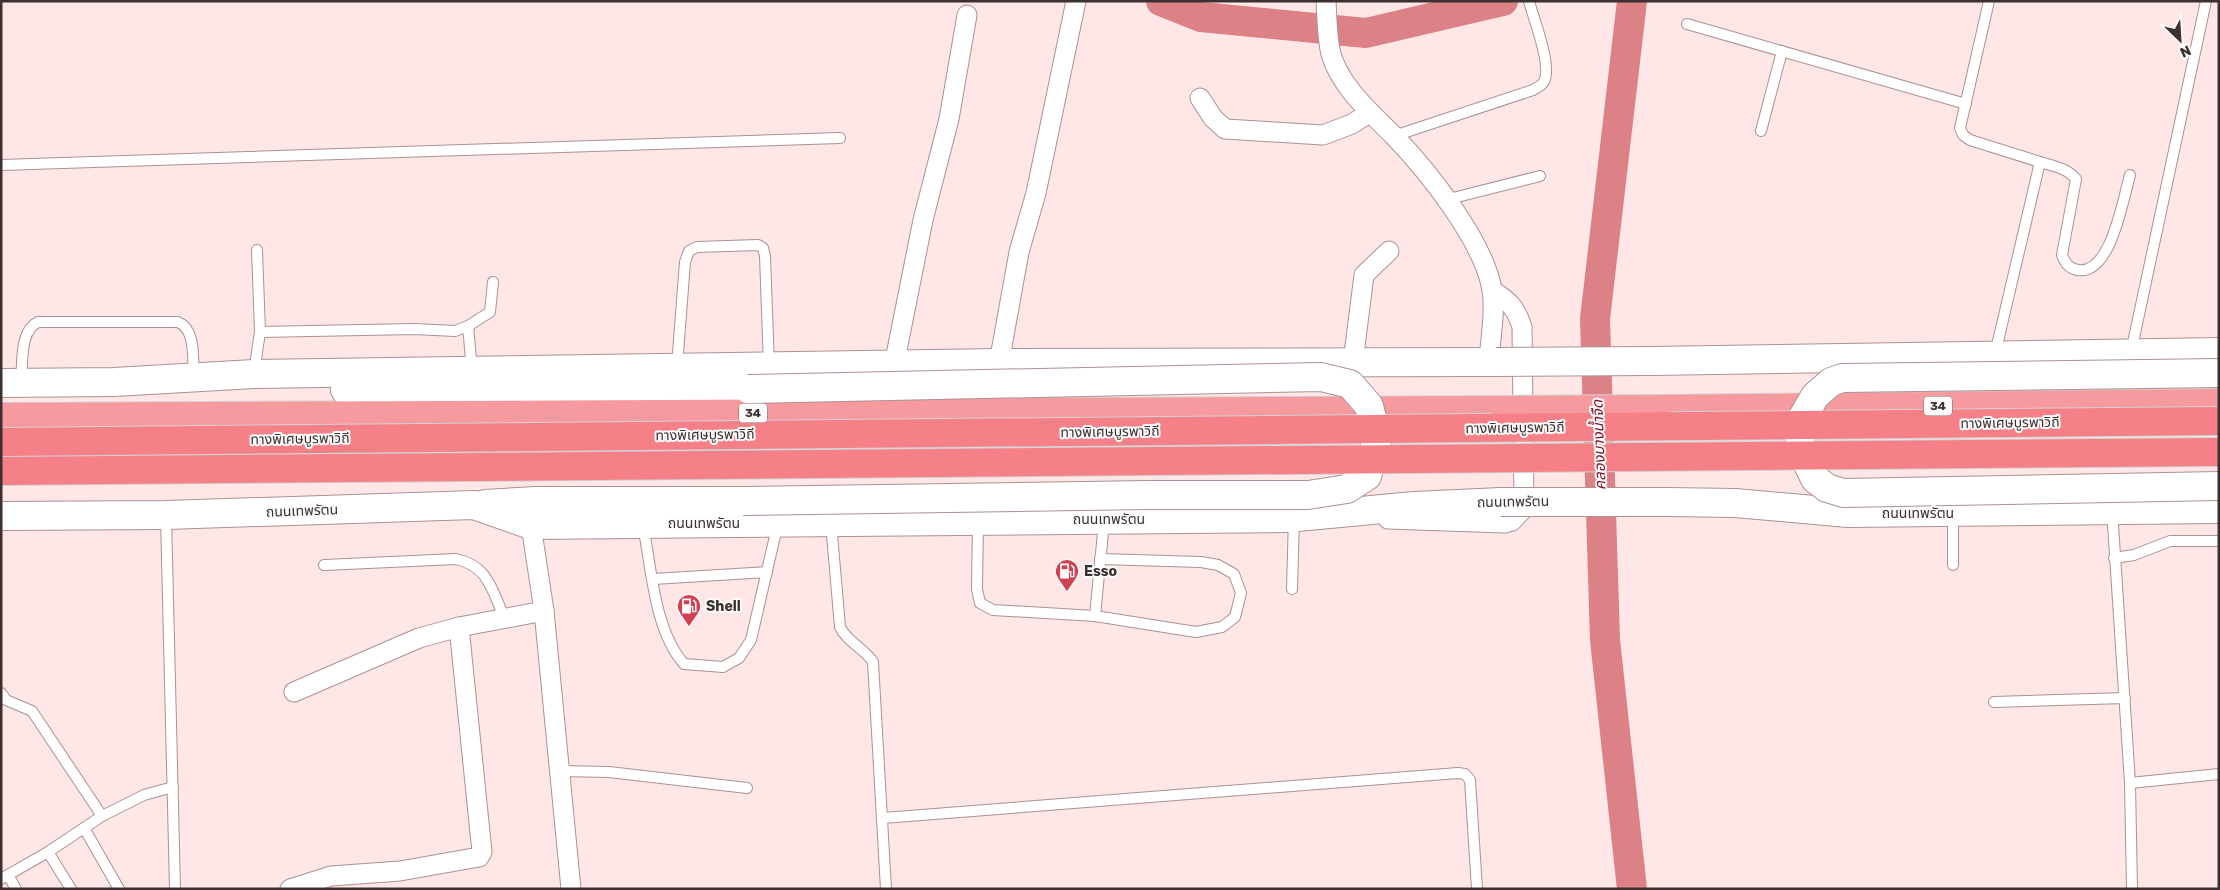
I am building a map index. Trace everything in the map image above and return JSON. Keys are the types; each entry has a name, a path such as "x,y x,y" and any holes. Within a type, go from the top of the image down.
{"highway":[{"name":"34","path":"1,417 1505,410 2219,403"},
{"name":"ทางพิเศษบูรพาวิถี","path":"1,442 2219,421"},
{"name":"ทางพิเศษบูรพาวิถี","path":"1,471 2219,452"},
{"path":"1,481 2219,461"}],"main road":[{"path":"11,383 114,382 254,374 999,363 1651,361 1995,354 2219,352"},
{"path":"2219,373 1842,378 1831,382 1815,396 1800,422 1800,448 1815,479 1827,488 1843,493 2219,486"},
{"path":"114,382 400,392 748,389 1321,377 1350,384 1369,406 1378,439 1367,476 1347,489 1308,495 1148,495 743,501 536,500 474,505"},
{"name":"ถนนเทพรัตน","path":"1,516 166,515 474,505 531,525 1294,517 1338,515 1414,506 1502,502 1735,503 1848,513 2219,508"}],"street":[{"path":"999,363 1019,252 1036,192 1076,1"},
{"path":"1326,5 1331,55 1344,81 1370,113 1394,136 1467,228 1480,251 1493,291 1492,362"},
{"path":"894,365 923,220 949,119 967,15"},
{"path":"1200,98 1213,118 1225,129 1323,135 1352,124 1370,113"},
{"path":"1353,362 1364,276 1389,251"},
{"path":"1338,515 1396,520 1504,523 1512,521 1520,515 1524,508 1522,327 1518,314 1509,301 1493,291"},
{"path":"531,525 544,611 571,889"},
{"path":"294,692 419,638 459,627 544,611"},
{"path":"290,889 331,876 410,870 479,857 482,852 459,627"}],"lane":[{"path":"1989,1 1960,128 1963,136 1970,140 2064,170 2071,173 2076,179 2076,188 2062,255 2064,262 2070,267 2080,270 2092,268 2100,262 2108,248 2130,175"},
{"path":"2131,352 2206,1"},
{"path":"1394,136 1533,90 1543,83 1546,75 1544,54 1529,3"},
{"path":"1688,24 1966,104"},
{"path":"1761,131 1782,51"},
{"path":"1,166 840,138"},
{"path":"1995,354 2040,162"},
{"path":"1445,200 1540,176"},
{"path":"677,368 685,262 689,251 697,247 758,245 764,248 765,256 769,367"},
{"path":"254,374 260,332 257,250"},
{"path":"260,332 414,329 455,331 468,326 490,312 493,282"},
{"path":"11,383 26,333 31,325 38,322 178,322 185,325 190,334 194,378"},
{"path":"468,326 472,371"},
{"path":"2112,510 2130,783 2132,889"},
{"path":"1953,513 1953,565"},
{"path":"166,515 175,889"},
{"path":"1292,589 1294,517"},
{"path":"1095,616 1104,519"},
{"path":"978,520 976,589 980,603 993,610 1095,616 1196,632 1222,626 1235,617 1241,592 1234,574 1218,565 1201,562 1100,559"},
{"path":"643,523 662,626 673,651 684,664 723,667 739,658 751,640 779,522"},
{"path":"831,522 840,627 844,636 866,651 873,662 886,889"},
{"path":"2114,558 2134,555 2170,541 2219,541"},
{"path":"324,565 456,559 466,561 474,564 486,577 505,618"},
{"path":"653,579 767,572"},
{"path":"1994,702 2125,698"},
{"path":"3,699 32,712 102,816"},
{"path":"560,771 609,772 747,788"},
{"path":"883,818 1458,773 1465,774 1470,780 1477,889"},
{"path":"2130,783 2219,774"},
{"path":"16,889 5,877 48,852 102,816 144,795 173,787"},
{"path":"84,828 119,889"},
{"path":"48,852 72,889"}],"waterway":[{"path":"1161,1 1201,17 1366,33 1503,1"},
{"name":"คลองบางน้ำจืด","path":"1632,1 1595,319 1605,640 1632,889"}],"place":[{"name":"Esso","path":"1067,592"},
{"name":"Shell","path":"689,627"}]}
